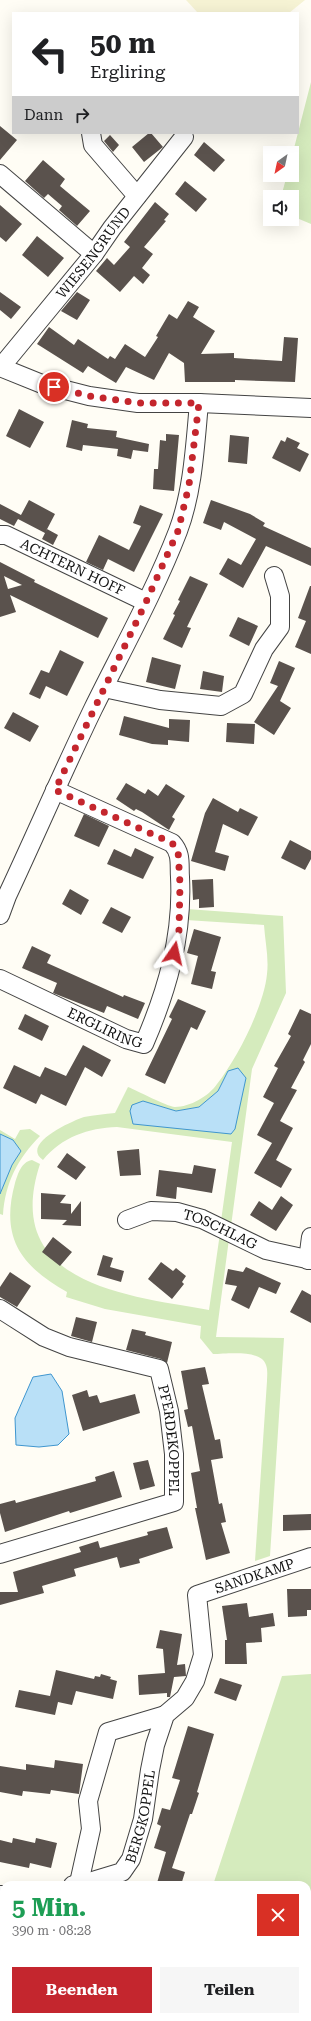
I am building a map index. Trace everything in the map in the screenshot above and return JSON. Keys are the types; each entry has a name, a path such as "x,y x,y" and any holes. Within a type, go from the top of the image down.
{"street":[{"path":"91,134 93,145 137,196"},
{"name":"WIESENGRUND","path":"0,367 94,254 137,196 184,137"},
{"path":"0,174 94,254"},
{"path":"0,367 42,384 89,396 138,403 199,403 311,408"},
{"path":"0,915 7,896 55,790 146,602 178,531 187,498 194,457 199,403"},
{"name":"ACHTERN HOFF","path":"0,535 6,535 146,602"},
{"path":"104,688 160,700 222,706 243,694 264,649 280,627 280,596 274,576"},
{"name":"ERGLIRING","path":"0,979 126,1039 144,1044 158,1011 172,964 179,930 180,884 178,850 172,843 55,790"},
{"name":"TOSCHLAG","path":"127,1220 151,1211 177,1212 202,1219 266,1250 309,1260"},
{"path":"309,1260 311,1237"},
{"name":"PFERDEKOPPEL","path":"0,1309 44,1337 69,1347 159,1369 170,1411 174,1467 174,1502 0,1554"},
{"name":"SANDKAMP","path":"197,1595 311,1557"},
{"name":"BERGKOPPEL","path":"77,1881 91,1829 88,1801 108,1732 165,1715 185,1698 195,1681 203,1655 197,1595"},
{"name":"BERGKOPPEL","path":"92,1881 122,1872 131,1859 143,1819 154,1752 165,1715"}],"shaded area":[{"path":"186,0 305,0 290,12 197,12"}],"green space":[{"path":"311,82 311,224 299,219 299,190 283,190 285,182 299,182 299,146 295,146 298,134 299,134"},
{"path":"187,909 283,916 286,993 252,1069 231,1226 221,1221 232,1142 117,1127 96,1129 76,1135 58,1145 43,1160 38,1154 38,1147 43,1140 69,1123 84,1117 115,1113 128,1087 171,1106 181,1107 199,1100 209,1093 233,1061 255,1016 265,987 268,962 264,925 186,920","holes":["228,1071 246,1078 231,1134 143,1101 176,1111 199,1107 218,1091"]},
{"path":"30,1129 40,1136 19,1162 10,1182 4,1203 3,1215 0,1214 0,1130 15,1139 20,1130"},
{"path":"32,1160 40,1164 33,1205 39,1236 56,1260 81,1278 111,1290 144,1298 209,1310 220,1233 229,1239 216,1337 284,1338 270,1556 255,1561 267,1381 266,1365 263,1360 251,1354 213,1354 200,1338 201,1326 105,1309 66,1297 67,1292 37,1272 26,1261 18,1248 13,1235 10,1220 11,1202 19,1172 25,1163"},
{"path":"311,1674 311,1881 214,1881 282,1676"}],"water":[{"path":"238,1068 246,1078 235,1129 231,1134 133,1124 130,1111 132,1105 143,1101 176,1111 199,1107 218,1091 228,1071"},
{"path":"0,1134 13,1140 21,1151 12,1165 0,1194"},
{"path":"51,1374 62,1391 69,1434 58,1445 39,1447 16,1445 15,1418 33,1377"}],"building":[{"path":"0,126 17,140 0,160"},
{"path":"148,134 152,134 163,147 144,162 132,147"},
{"path":"110,135 119,145 113,152 104,141"},
{"path":"204,142 225,160 214,172 194,155"},
{"path":"43,160 65,179 60,186 90,211 77,226 59,210 62,206 48,194 44,198 25,181"},
{"path":"185,181 207,199 196,212 175,194"},
{"path":"155,202 169,214 164,220 166,221 144,247 153,254 142,268 150,275 143,284 134,276 120,292 96,271 107,258 114,265 130,247 124,242"},
{"path":"0,205 22,224 6,242 0,237"},
{"path":"37,236 64,258 48,277 22,255"},
{"path":"0,292 21,307 11,319 0,310"},
{"path":"77,292 90,300 77,320 61,311"},
{"path":"188,301 199,307 193,317 215,331 201,354 234,353 234,358 282,361 284,337 298,338 295,382 235,380 235,382 185,382 184,363 169,353 154,380 126,367 116,383 88,366 83,373 37,344 49,327 74,345 78,339 108,359 110,356 115,359 125,344 145,357 158,337 156,336 169,314 177,319"},
{"path":"19,409 44,422 30,448 6,436"},
{"path":"72,420 88,424 87,428 117,431 116,437 149,444 148,452 133,450 131,459 117,456 118,449 83,445 82,451 66,447"},
{"path":"166,434 179,435 174,491 153,489 154,469 158,469 160,440 166,441"},
{"path":"230,435 249,437 247,464 228,462"},
{"path":"287,437 300,443 297,448 309,454 300,472 272,458 281,440 285,442"},
{"path":"29,500 55,514 45,533 18,519 14,526 0,519 0,504 21,515"},
{"path":"211,500 250,514 265,523 263,526 311,548 311,566 266,546 243,588 219,574 228,558 241,565 256,539 224,522 221,530 203,523"},
{"path":"140,505 163,514 134,572 108,559 103,570 86,562 99,535 129,550 141,526 133,523"},
{"path":"47,529 58,535 53,545 42,539"},
{"path":"0,562 35,580 34,582 108,618 98,638 10,595 16,612 0,617","holes":["4,576 22,585 8,589"]},
{"path":"190,576 208,584 187,627 191,628 182,648 163,639 175,615 173,614 180,601 178,600"},
{"path":"310,586 311,654 295,647 306,621 298,618"},
{"path":"238,617 258,626 249,646 229,636"},
{"path":"60,650 84,662 67,696 46,686 40,699 29,694 41,670 49,673"},
{"path":"152,657 181,665 175,689 146,682"},
{"path":"279,661 295,668 280,701 291,708 274,735 254,722 278,686 270,683"},
{"path":"203,671 224,676 222,692 200,689"},
{"path":"13,712 39,726 30,742 4,728"},
{"path":"124,716 169,728 169,719 190,720 189,742 168,740 168,745 152,744 119,735"},
{"path":"227,723 255,724 254,744 226,742"},
{"path":"126,783 145,794 148,789 158,796 166,784 185,796 172,817 175,819 169,830 142,812 136,809 134,811 116,799"},
{"path":"213,798 238,812 240,808 258,817 248,836 223,824 215,852 229,856 225,871 191,861 205,813"},
{"path":"84,814 109,826 99,847 74,836"},
{"path":"290,840 311,851 311,859 305,870 281,858"},
{"path":"135,848 154,857 143,879 107,864 114,849 131,857"},
{"path":"213,879 214,907 199,908 199,899 193,900 192,880"},
{"path":"70,889 89,900 81,915 62,904"},
{"path":"111,907 131,917 122,933 102,923"},
{"path":"194,929 221,937 211,971 216,972 212,989 191,984 198,956 187,953"},
{"path":"32,946 51,955 47,963 123,997 124,995 145,1003 138,1019 107,1006 104,1013 53,993 57,983 22,968"},
{"path":"178,999 206,1011 197,1030 191,1027 165,1084 145,1075 172,1019 169,1017"},
{"path":"300,1009 311,1014 311,1044 303,1060 305,1062 291,1088 297,1090 280,1121 293,1128 276,1160 292,1169 281,1188 254,1173 272,1143 257,1135 274,1103 263,1097 278,1068 274,1066 291,1036 288,1034"},
{"path":"25,1014 49,1026 42,1041 18,1029"},
{"path":"83,1045 111,1060 102,1077 85,1067 66,1106 41,1094 36,1104 3,1088 14,1065 40,1077 45,1067 66,1076"},
{"path":"139,1149 141,1175 120,1176 117,1151"},
{"path":"67,1153 86,1167 76,1180 57,1167"},
{"path":"194,1165 216,1169 212,1193 177,1187 176,1199 156,1196 159,1170 192,1174"},
{"path":"41,1193 66,1195 60,1203 71,1204 71,1214 81,1201 81,1226 62,1225 67,1220 41,1219"},
{"path":"281,1196 293,1205 276,1231 250,1215 259,1201 272,1210"},
{"path":"53,1237 72,1252 60,1266 42,1252"},
{"path":"103,1255 113,1258 110,1267 124,1271 121,1282 97,1275"},
{"path":"161,1262 173,1271 176,1268 186,1276 182,1282 184,1284 172,1299 148,1279"},
{"path":"246,1267 281,1283 276,1294 259,1287 249,1309 231,1300 237,1286 225,1284 228,1269 243,1272"},
{"path":"10,1272 31,1286 17,1307 0,1297 0,1287"},
{"path":"302,1290 311,1295 311,1323 290,1312"},
{"path":"76,1317 97,1322 92,1342 71,1336"},
{"path":"132,1329 146,1332 145,1335 172,1342 167,1363 161,1359 126,1350"},
{"path":"205,1367 209,1384 202,1385 215,1440 220,1439 223,1458 211,1460 219,1504 222,1503 226,1522 221,1523 230,1553 206,1560 195,1508 197,1508 191,1473 200,1471 192,1426 188,1427 184,1410 188,1409 181,1371"},
{"path":"87,1390 89,1397 97,1395 100,1403 135,1394 140,1413 83,1431 72,1395"},
{"path":"148,1460 155,1486 140,1490 133,1463"},
{"path":"114,1471 122,1497 70,1513 69,1511 5,1532 0,1513 0,1504 15,1500 16,1503 96,1481 95,1477"},
{"path":"311,1514 311,1530 283,1531 283,1515"},
{"path":"167,1527 173,1548 139,1559 140,1563 120,1568 117,1557 74,1569 76,1576 42,1586 44,1593 0,1605 0,1592 18,1592 13,1572 81,1552 79,1547 98,1541 100,1548 148,1535 147,1532"},
{"path":"287,1589 311,1589 311,1610 307,1610 307,1616 288,1617"},
{"path":"247,1603 249,1617 273,1613 275,1626 261,1628 262,1642 246,1643 247,1664 225,1664 225,1640 227,1640 222,1606"},
{"path":"160,1630 182,1634 177,1665 185,1664 186,1676 174,1677 170,1697 167,1697 167,1693 139,1695 138,1675 165,1673 163,1649 156,1648"},
{"path":"56,1670 94,1679 95,1676 100,1677 101,1674 111,1677 110,1679 117,1681 113,1699 76,1691 72,1705 58,1702 55,1715 15,1707 19,1690 50,1696"},
{"path":"220,1678 242,1685 236,1701 214,1693"},
{"path":"188,1726 214,1734 197,1792 199,1793 192,1814 190,1814 172,1868 185,1872 182,1881 158,1881 166,1852 154,1848 161,1826 157,1824 162,1808 170,1810 180,1780 172,1778"},
{"path":"55,1760 83,1764 79,1794 51,1790 50,1794 23,1791 22,1796 0,1792 0,1766 26,1770 26,1764 54,1768"},
{"path":"13,1838 35,1843 36,1838 57,1843 51,1868 30,1863 29,1868 0,1862 0,1840 12,1843"}],"route":[{"path":"54,387 89,396 138,403 199,403 194,457 187,498 178,531 146,602 55,790 172,843 178,850 180,884 179,930 174,953"}]}
